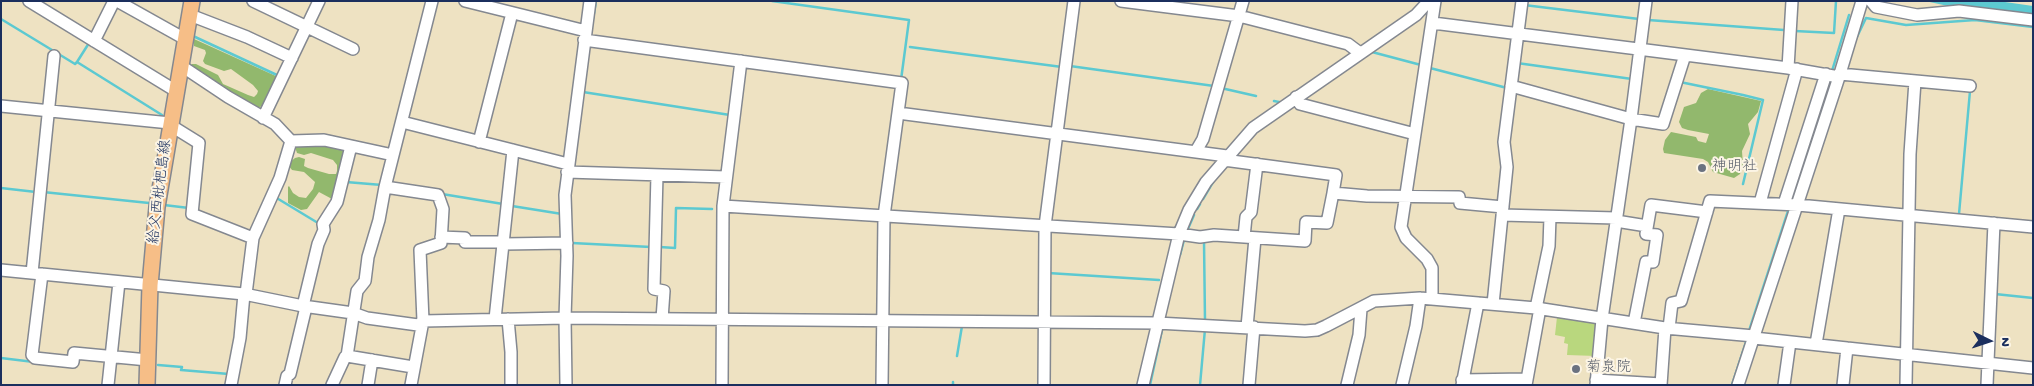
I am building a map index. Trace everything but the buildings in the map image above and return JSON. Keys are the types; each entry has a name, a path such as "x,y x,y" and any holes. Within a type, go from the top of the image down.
{"main road":[{"name":"給父西枇杷島線","path":"147,385 150,285 157,207 191,8"}],"street":[{"path":"29,1 176,91"},
{"path":"94,41 116,1 185,39"},
{"path":"253,1 352,49"},
{"path":"263,118 319,1"},
{"path":"332,385 347,356 356,291 365,281 368,257 379,220 385,187 432,1"},
{"path":"465,1 512,13 585,36 741,61 902,83 884,216 882,385"},
{"path":"566,385 567,244 565,195 590,1"},
{"path":"1044,385 1045,226 1074,1"},
{"path":"1121,1 1239,16 1348,44 1360,53"},
{"path":"1196,151 1203,139 1243,1"},
{"path":"1143,385 1179,234 1189,210 1206,182 1252,128 1416,15 1429,1"},
{"path":"1402,385 1416,326 1426,298 1432,268 1427,259 1406,238 1402,227 1405,196 1435,1"},
{"path":"1493,304 1507,166 1504,142 1522,1"},
{"path":"1646,1 1602,319 1596,382 1661,384 1667,328 1672,303 1681,301 1710,201 1791,205 2033,227"},
{"path":"1760,203 1792,69 1792,1"},
{"path":"1738,385 1791,205 1834,75 1862,1"},
{"path":"1871,1 1876,7 1918,15 1959,11 2033,20"},
{"path":"191,8 292,58"},
{"path":"479,142 512,13"},
{"path":"1432,23 1834,75 1970,86"},
{"path":"54,56 32,354 35,358 73,362 74,353 148,360"},
{"path":"1511,86 1631,119 1663,124 1685,56"},
{"path":"722,385 723,206 741,61"},
{"path":"180,65 228,97 275,124 292,141 324,140 393,155"},
{"path":"1906,385 1910,154 1915,81"},
{"path":"1296,97 1300,104 1415,134"},
{"path":"1,106 170,124 199,143 192,214 253,238"},
{"path":"723,206 1179,234 1200,237 1214,235 1305,241 1306,222 1327,223 1336,175 1257,164 1196,151 898,113"},
{"path":"402,122 513,150 568,168 657,175 726,177"},
{"path":"231,385 240,338 253,238 280,178 292,141"},
{"path":"285,385 287,376 290,374 318,244 324,230 323,224 337,202 351,146"},
{"path":"496,319 513,150"},
{"path":"1249,385 1249,238 1246,217 1251,212 1257,164"},
{"path":"657,175 654,289 664,291 662,320"},
{"path":"385,187 438,195 443,209 441,243 420,250 423,321 411,385"},
{"path":"1333,194 1459,196 1460,203 1503,211 1550,217 1555,215 1616,219 1647,226"},
{"path":"1634,323 1646,262 1653,262 1657,235 1646,234 1651,205 1707,212"},
{"path":"1816,344 1838,209"},
{"path":"1478,303 1462,382 1526,382 1549,246 1550,217"},
{"path":"1987,385 1994,224"},
{"path":"441,237 465,238 465,242 567,244"},
{"path":"1,270 245,294 304,306 353,313 368,318 418,325 423,321 565,318 1157,323 1317,330 1361,309 1374,300 1426,298 1538,308 1667,328 2033,368"},
{"path":"108,385 119,282"},
{"path":"1347,385 1359,335 1361,309"},
{"path":"508,319 511,385"},
{"path":"1784,385 1790,342"},
{"path":"1843,385 1847,348"},
{"path":"347,356 413,367"},
{"path":"368,385 372,360"}],"green space":[{"path":"194,39 278,77 263,106 253,109 189,67 192,64 196,64 218,75 223,84 254,97 257,94 258,91 253,85 231,69 224,71 205,64 203,61 206,53 205,50 194,46"},
{"path":"1708,89 1761,101 1758,112 1748,124 1750,134 1742,151 1743,166 1740,174 1734,178 1713,172 1708,162 1703,159 1664,153 1665,140 1671,132 1696,137 1698,141 1706,143 1709,134 1682,128 1679,122 1684,107 1696,103 1701,93"},
{"path":"318,142 347,148 332,199 319,192 307,209 301,210 288,203 288,187 299,197 306,198 313,189 315,182 304,172 292,170 289,163 299,157 305,159 304,166 308,168 329,174 336,174 337,171 337,165 333,160 311,153 304,155 297,153 296,144"},
{"path":"1557,317 1597,323 1596,356 1567,355 1568,344 1564,343 1565,337 1555,335"}],"water":[{"path":"1925,1 1998,1 2033,6 2033,17 1962,9"}],"waterway":[{"path":"593,19 596,1"},
{"path":"772,1 909,20 901,80"},
{"path":"1795,31 1834,33 1836,1"},
{"path":"1524,5 1639,19"},
{"path":"1832,71 1849,15"},
{"path":"1855,41 1866,18 1906,25 1975,20 2033,27"},
{"path":"1,19 75,64 77,62"},
{"path":"1648,20 1784,30"},
{"path":"193,36 279,76"},
{"path":"89,43 77,62 162,115"},
{"path":"910,47 1062,67"},
{"path":"1372,52 1421,65"},
{"path":"1517,63 1632,79"},
{"path":"1070,66 1214,86"},
{"path":"1430,68 1507,88"},
{"path":"1680,82 1763,100 1743,184"},
{"path":"1221,88 1256,96"},
{"path":"1959,214 1970,91 1968,90"},
{"path":"583,92 730,115"},
{"path":"1792,200 1824,98"},
{"path":"1274,101 1279,102"},
{"path":"346,182 382,185"},
{"path":"1203,199 1213,182"},
{"path":"1,188 36,192"},
{"path":"43,192 149,203"},
{"path":"442,194 503,204"},
{"path":"275,197 318,223"},
{"path":"1197,209 1200,204"},
{"path":"164,205 189,208"},
{"path":"512,206 562,214"},
{"path":"660,247 675,248 676,208 712,209"},
{"path":"1749,331 1789,208"},
{"path":"1187,231 1194,215"},
{"path":"1180,255 1184,240"},
{"path":"1204,241 1205,321"},
{"path":"572,243 651,247"},
{"path":"1048,273 1159,280"},
{"path":"1995,294 2033,298"},
{"path":"957,356 962,326"},
{"path":"1200,385 1205,329"},
{"path":"1150,385 1162,330"},
{"path":"1732,385 1747,339"},
{"path":"1,358 34,362"},
{"path":"158,365 182,367 181,370 229,374"}],"place":[{"name":"神明社","path":"1702,168"},
{"name":"菊泉院","path":"1576,369"}]}
